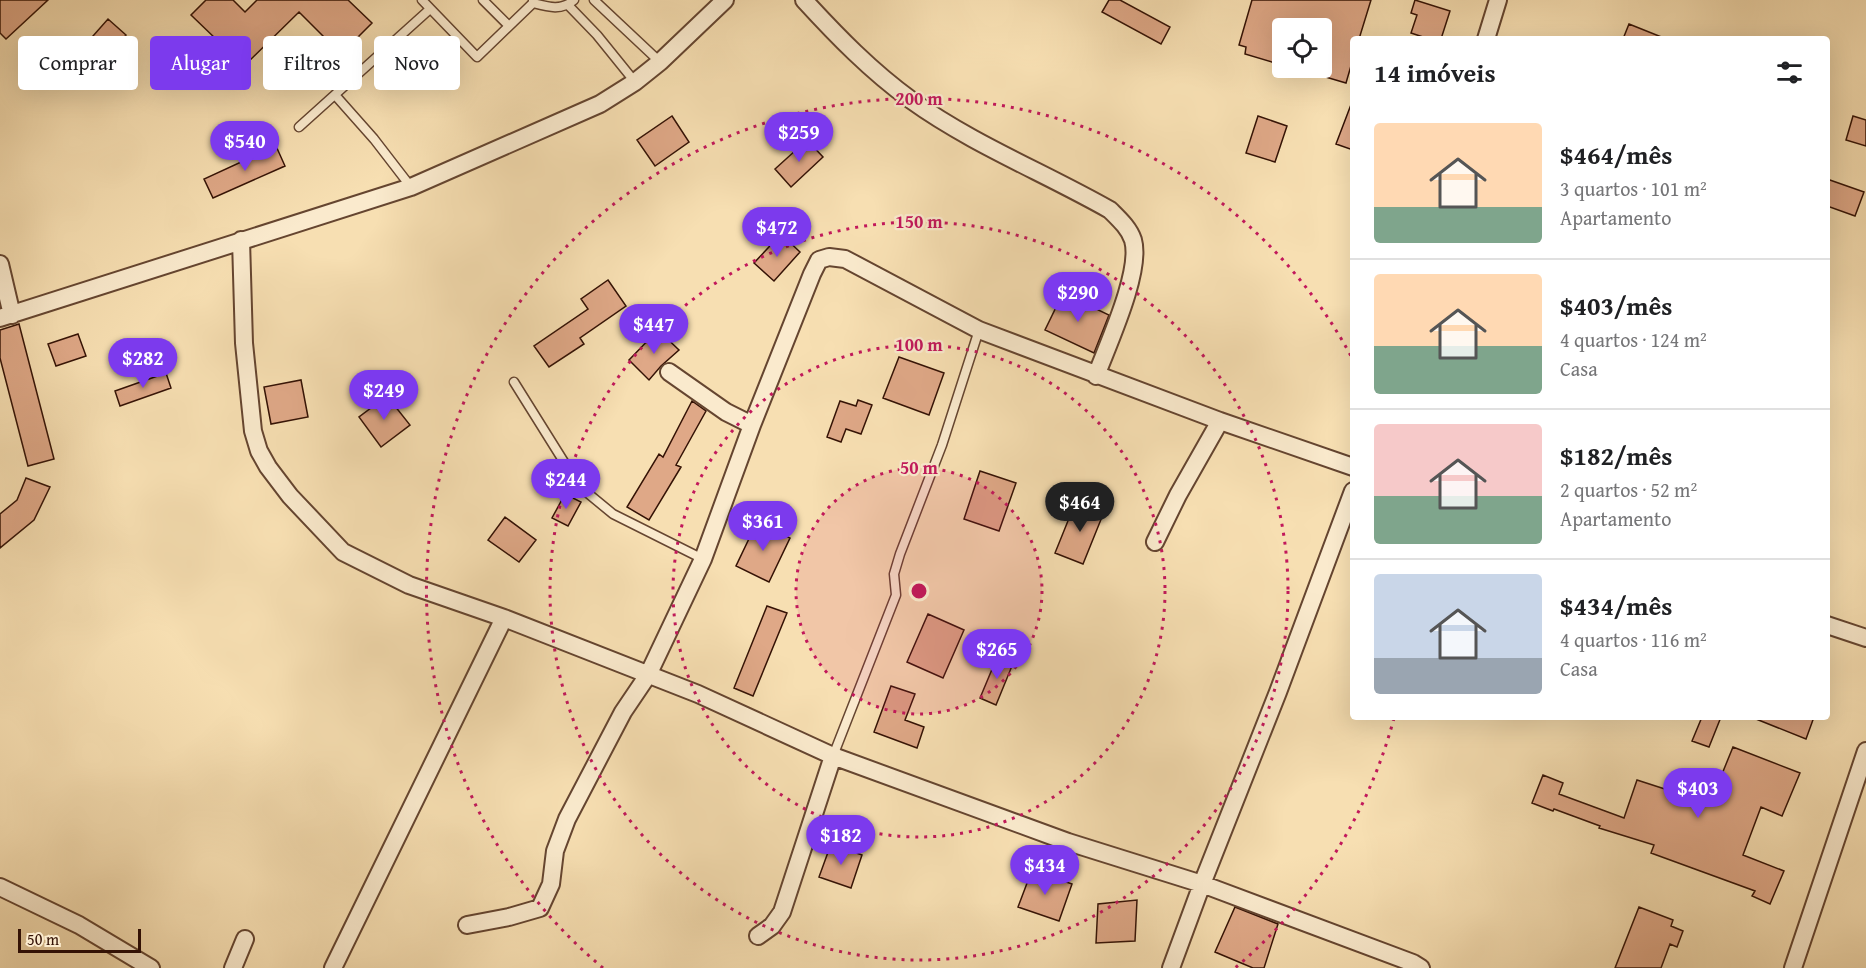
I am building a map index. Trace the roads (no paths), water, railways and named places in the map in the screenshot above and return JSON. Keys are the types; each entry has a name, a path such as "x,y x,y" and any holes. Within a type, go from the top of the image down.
{"street":[{"path":"0,264 6,316 411,188 600,104 635,82 660,62 725,0"},
{"path":"804,0 867,65 911,100 950,125 1110,210 1125,225 1133,240 1134,261 1131,281 1096,376"},
{"path":"1487,36 1498,0"},
{"path":"241,240 248,389 253,431 268,466 290,496 343,552 409,585 504,618 698,694 833,756 1068,842 1202,884 1421,968"},
{"path":"467,925 540,908 551,884 555,851 567,819 623,712 648,675 703,559 752,425 819,260 829,257 845,259 979,330 1096,376 1350,466"},
{"path":"669,372 726,412 752,425"},
{"path":"1155,542 1178,495 1220,421"},
{"path":"1171,968 1350,499"},
{"path":"333,968 504,618"},
{"path":"1830,626 1866,638"},
{"path":"1793,968 1866,751"},
{"path":"758,936 772,926 782,912 833,756"},
{"path":"0,887 79,926 151,968"},
{"path":"233,968 245,939"}],"lane":[{"path":"422,0 477,57 533,1 551,8 571,3 635,82"},
{"path":"483,0 509,26"},
{"path":"594,0 660,62"},
{"path":"299,127 430,9"},
{"path":"335,95 374,139 411,188"},
{"path":"833,756 896,595 894,574 900,554 942,445 979,330"},
{"path":"514,382 579,486 613,514 703,559"}]}
